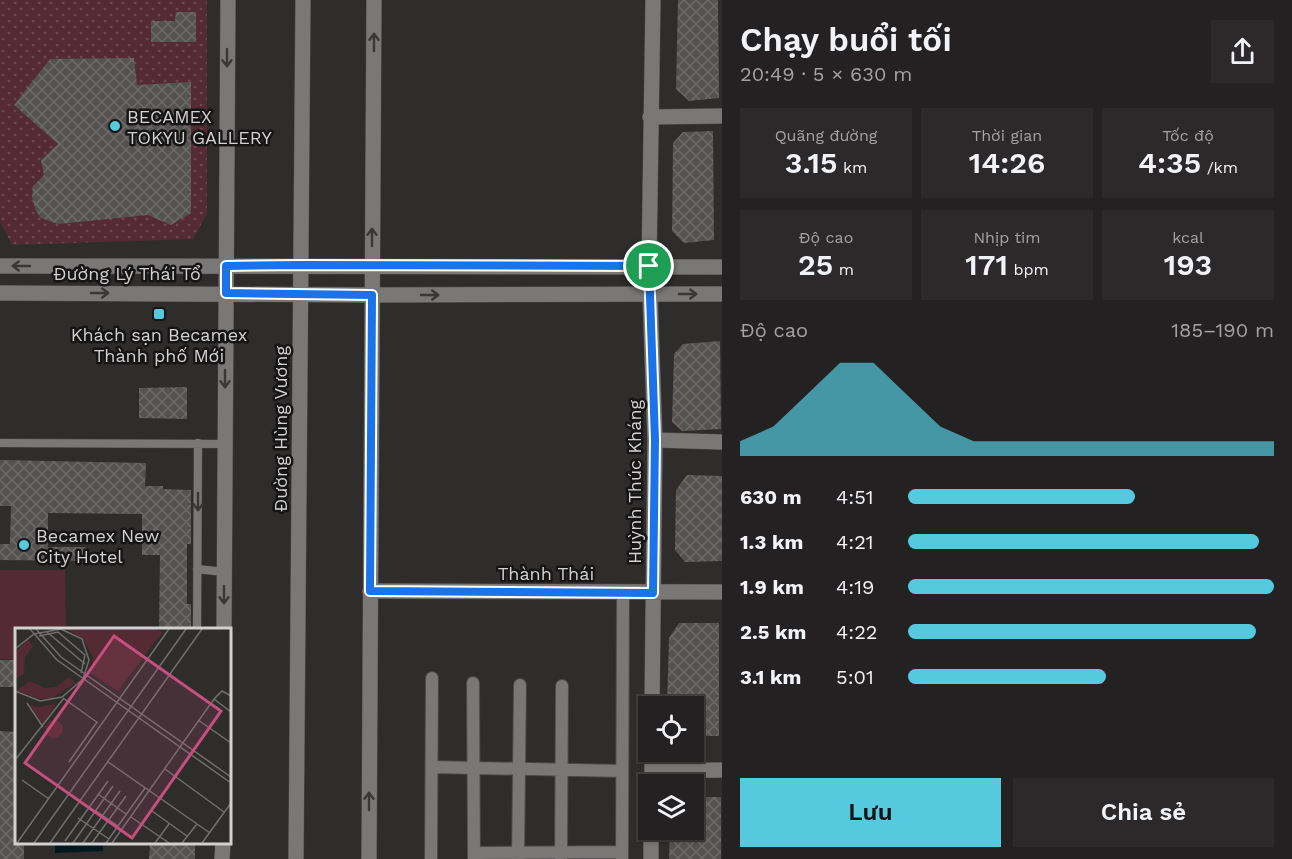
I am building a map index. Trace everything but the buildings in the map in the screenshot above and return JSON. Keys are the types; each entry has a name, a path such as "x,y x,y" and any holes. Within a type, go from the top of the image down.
{"street":[{"path":"224,628 228,0"},
{"name":"Đường Hùng Vương","path":"296,859 303,0"},
{"path":"369,859 374,0"},
{"name":"Huỳnh Thúc Kháng","path":"652,696 655,440 649,266 653,0"},
{"path":"650,117 722,116"},
{"name":"Đường Lý Thái Tổ","path":"0,266 722,267"},
{"name":"Đường Lý Thái Tổ","path":"0,293 722,294"},
{"path":"655,440 722,442"},
{"name":"Thành Thái","path":"370,591 722,592"},
{"path":"473,683 474,856 622,856 623,593"},
{"path":"431,859 432,678"},
{"path":"518,856 519,685"},
{"path":"561,856 562,686"},
{"path":"432,767 622,771"},
{"path":"687,774 722,770"},
{"path":"651,840 651,859"}],"lane":[{"path":"0,443 225,444"},
{"path":"197,628 198,443"},
{"path":"197,569 224,572"}],"shaded area":[{"path":"0,0 207,0 207,214 193,239 12,245 0,221"},
{"path":"0,570 65,570 66,628 15,628 15,660 0,659"}],"water":[{"path":"55,844 103,844 103,851 55,853"}],"place":[{"name":"BECAMEX TOKYU GALLERY","path":"115,126"},
{"name":"Khách sạn Becamex Thành phố Mới","path":"159,314"},
{"name":"Becamex New City Hotel","path":"24,545"}],"route":[{"path":"226,266 649,266 655,440 653,593 370,591 372,295 226,293 226,266"}]}
